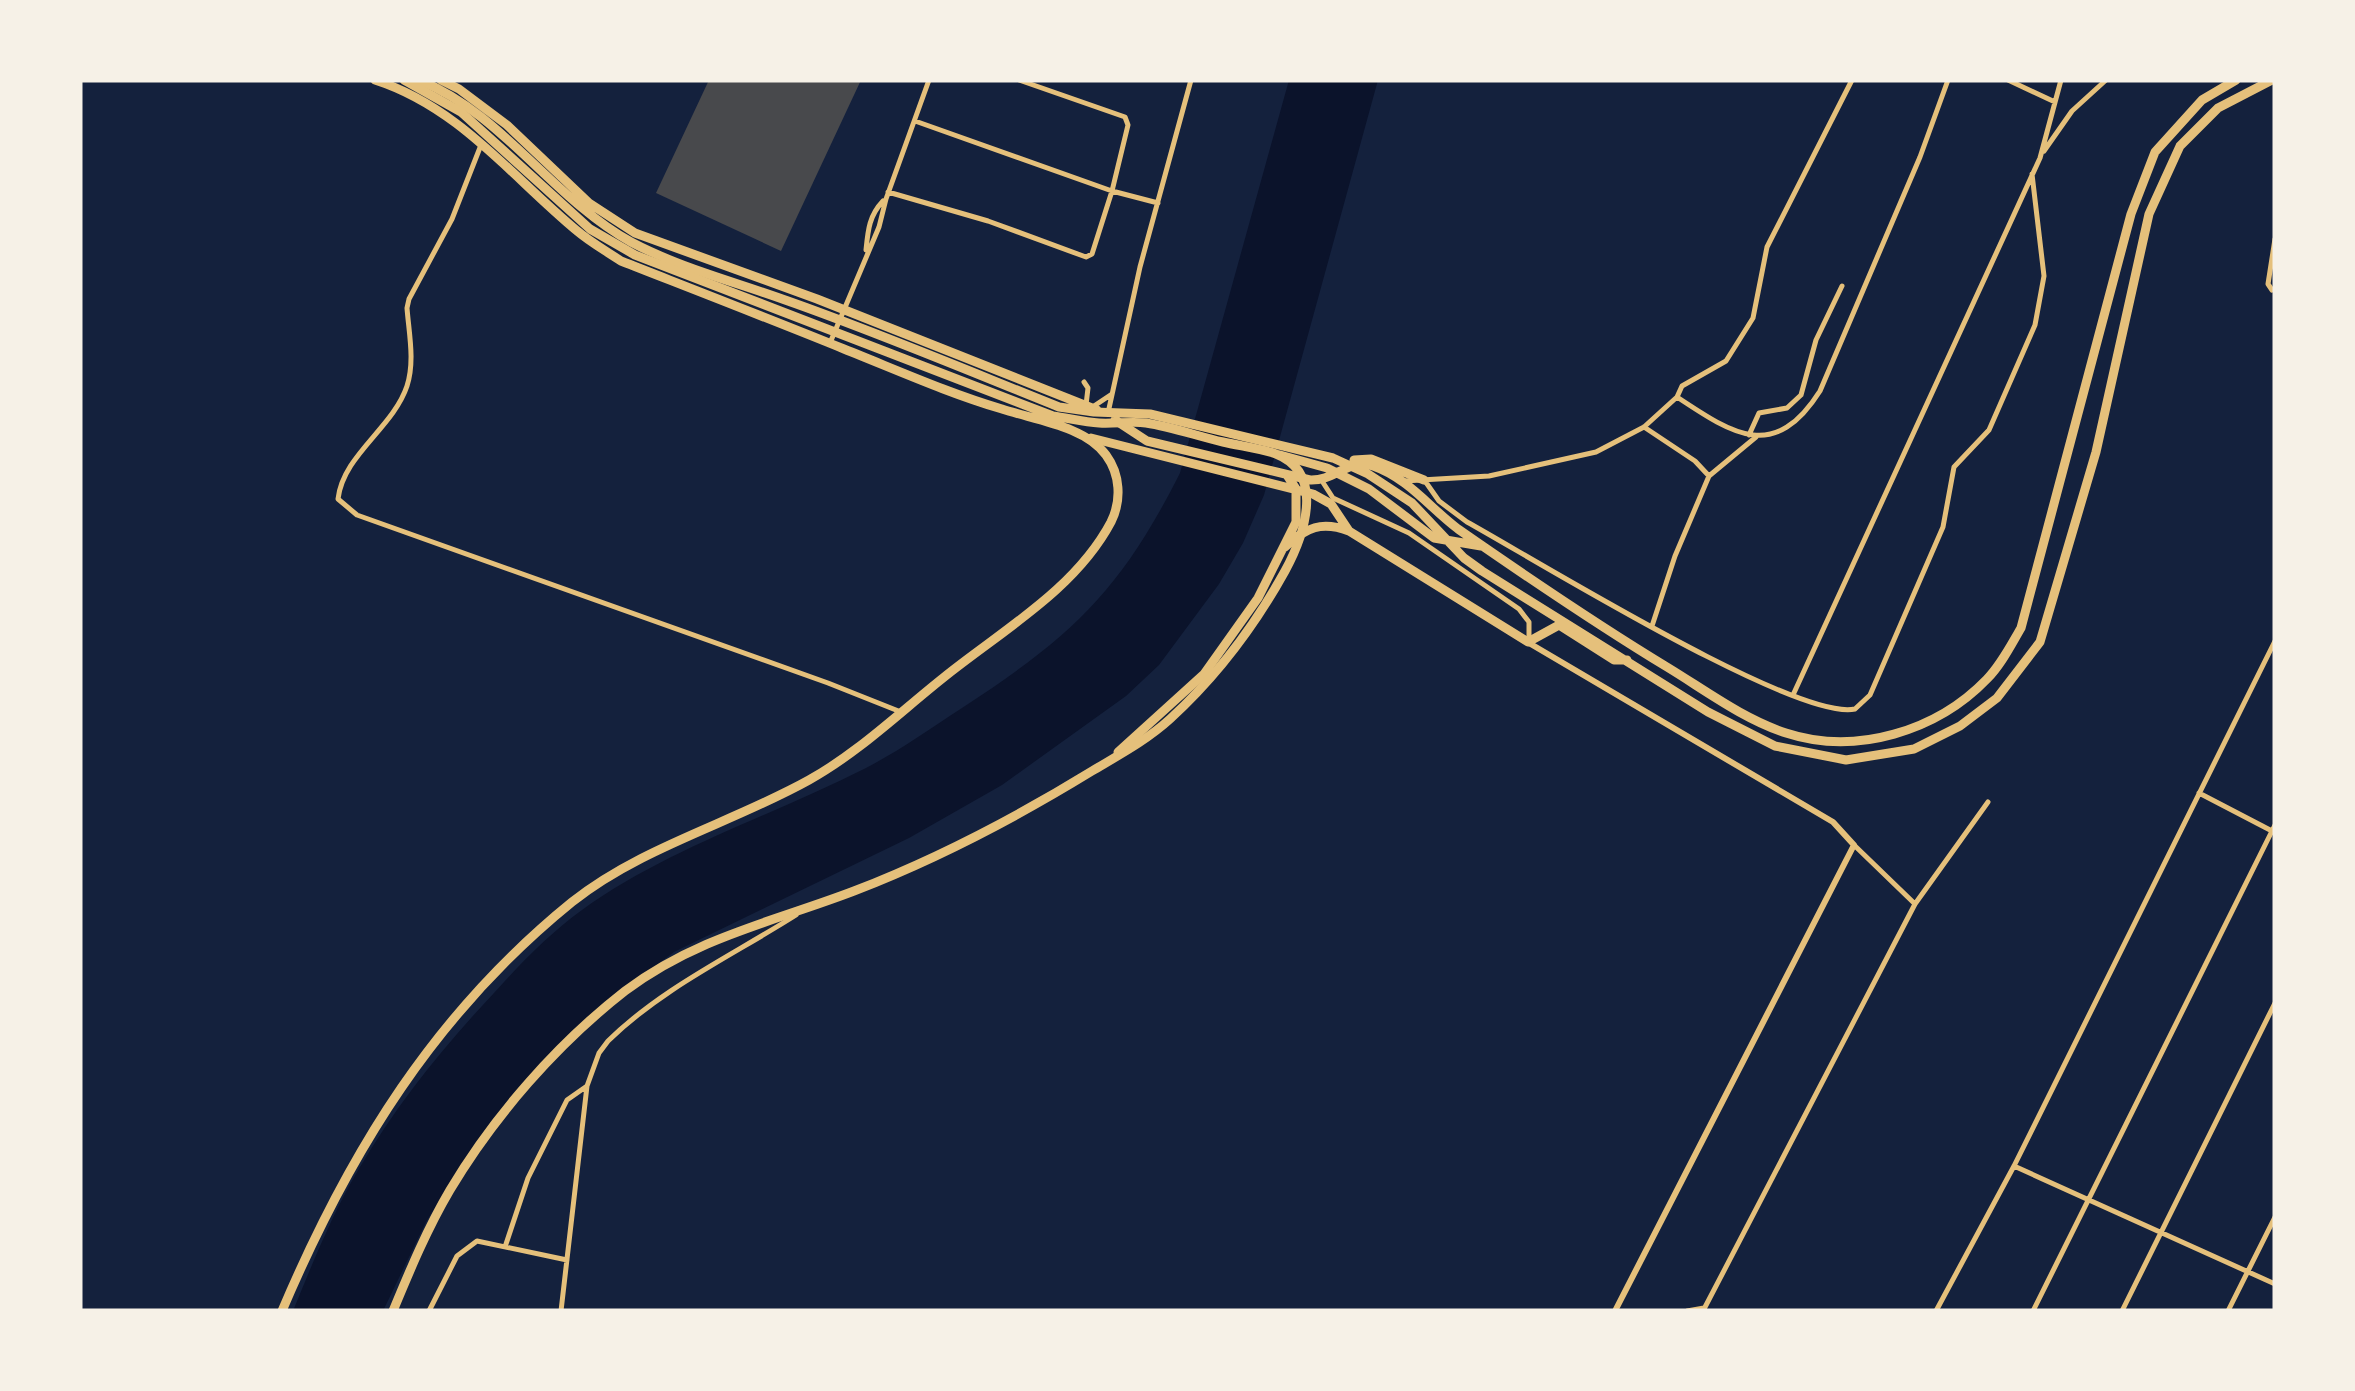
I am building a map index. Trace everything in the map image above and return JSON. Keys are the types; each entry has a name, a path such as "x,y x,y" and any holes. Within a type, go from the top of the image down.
{"main road":[{"path":"375,80 426,100 482,143 578,231 621,261 974,401 1090,438 1285,474 1322,480 1348,467 1371,466 1401,481 1448,521 1630,644 1751,718 1786,734 1818,741 1853,741 1923,726 1958,704 1989,677 2021,628 2137,198 2156,152 2202,100 2236,80"},
{"path":"404,80 434,94 475,124 590,228 634,256 804,306 1059,406 1150,414 1333,458 1392,488 1464,558 1740,730 1775,746 1846,760 1914,749 1960,726 1996,698 2040,642 2096,452 2149,214 2180,146 2218,108 2272,80"},
{"path":"420,80 459,100 485,120 563,194 610,230 675,266 1053,416 1102,424 1145,422 1328,468 1369,489 1434,538 1484,546"},
{"path":"441,80 475,101 589,203 636,233 844,309 1089,406 1170,452 1326,501"},
{"path":"282,1311 310,1244 352,1162 446,1027 512,956 575,900 626,867 838,762 1036,608 1077,568 1112,520 1119,492 1115,470 1090,438"},
{"path":"1277,454 1298,474 1306,495 1305,525 1291,549"},
{"path":"1349,531 1326,501 1322,480 1341,463 1362,458 1424,480"},
{"path":"1285,474 1296,489 1298,515 1291,549"},
{"path":"393,1311 450,1188 482,1141 554,1057 625,992 687,951 930,859 1096,769 1166,723 1202,688 1258,617 1300,533 1320,525 1349,531 1528,642 1558,626 1614,660 1628,660"}],"street":[{"path":"830,343 879,227 929,80"},
{"path":"887,195 988,221 1086,257 1092,254 1112,192 1128,125 1125,117 1019,80"},
{"path":"1108,416 1191,80"},
{"path":"1401,481 1489,476 1596,452 1644,427 1677,397 1682,386 1726,361 1753,318 1767,247 1852,80"},
{"path":"1677,397 1753,436 1774,434 1808,410 1820,391 1920,157 1948,80"},
{"path":"2008,80 2056,102"},
{"path":"2040,158 2061,80"},
{"path":"1793,696 2040,158 2072,112 2106,80"},
{"path":"915,121 1112,192 1158,203"},
{"path":"482,143 452,219 409,299 412,364 400,404 344,478 338,500 357,515 828,682 902,712"},
{"path":"1424,480 1439,501 1468,522 1726,667 1793,696 1848,711 1861,706 1870,695 1943,526 1954,467 1989,430 2035,326 2044,276 2032,174"},
{"path":"866,253 868,225 887,195"},
{"path":"2274,289 2268,284 2275,239"},
{"path":"1652,626 1674,556 1708,476 1753,436 1759,413 1787,408 1801,395 1816,340 1842,286"},
{"path":"1084,382 1089,406 1112,394"},
{"path":"1644,427 1695,461 1708,476"},
{"path":"1322,480 1334,498 1409,533 1518,609 1529,622 1528,642 1834,822 1915,904"},
{"path":"1936,1311 2014,1166 2275,641"},
{"path":"2033,1311 2274,829 2199,794"},
{"path":"1687,1311 1704,1310 1915,904 1988,802"},
{"path":"1615,1311 1854,845"},
{"path":"561,1311 587,1086 600,1053 618,1032 703,970 807,908"},
{"path":"2122,1311 2275,1003"},
{"path":"505,1246 528,1178 567,1100 587,1086"},
{"path":"2014,1166 2275,1284"},
{"path":"2228,1311 2275,1216"},
{"path":"429,1311 465,1247 476,1241 567,1260"}],"water":[{"path":"1289,80 1378,80 1264,495 1219,584 1159,665 1126,696 1002,785 909,838 674,952 591,1014 468,1154 426,1222 383,1311 293,1311 341,1202 390,1121 457,1034 547,939 582,910 649,868 866,768 903,747 1034,658 1114,581 1180,473"}],"building":[{"path":"709,80 861,80 781,251 656,193"}]}
